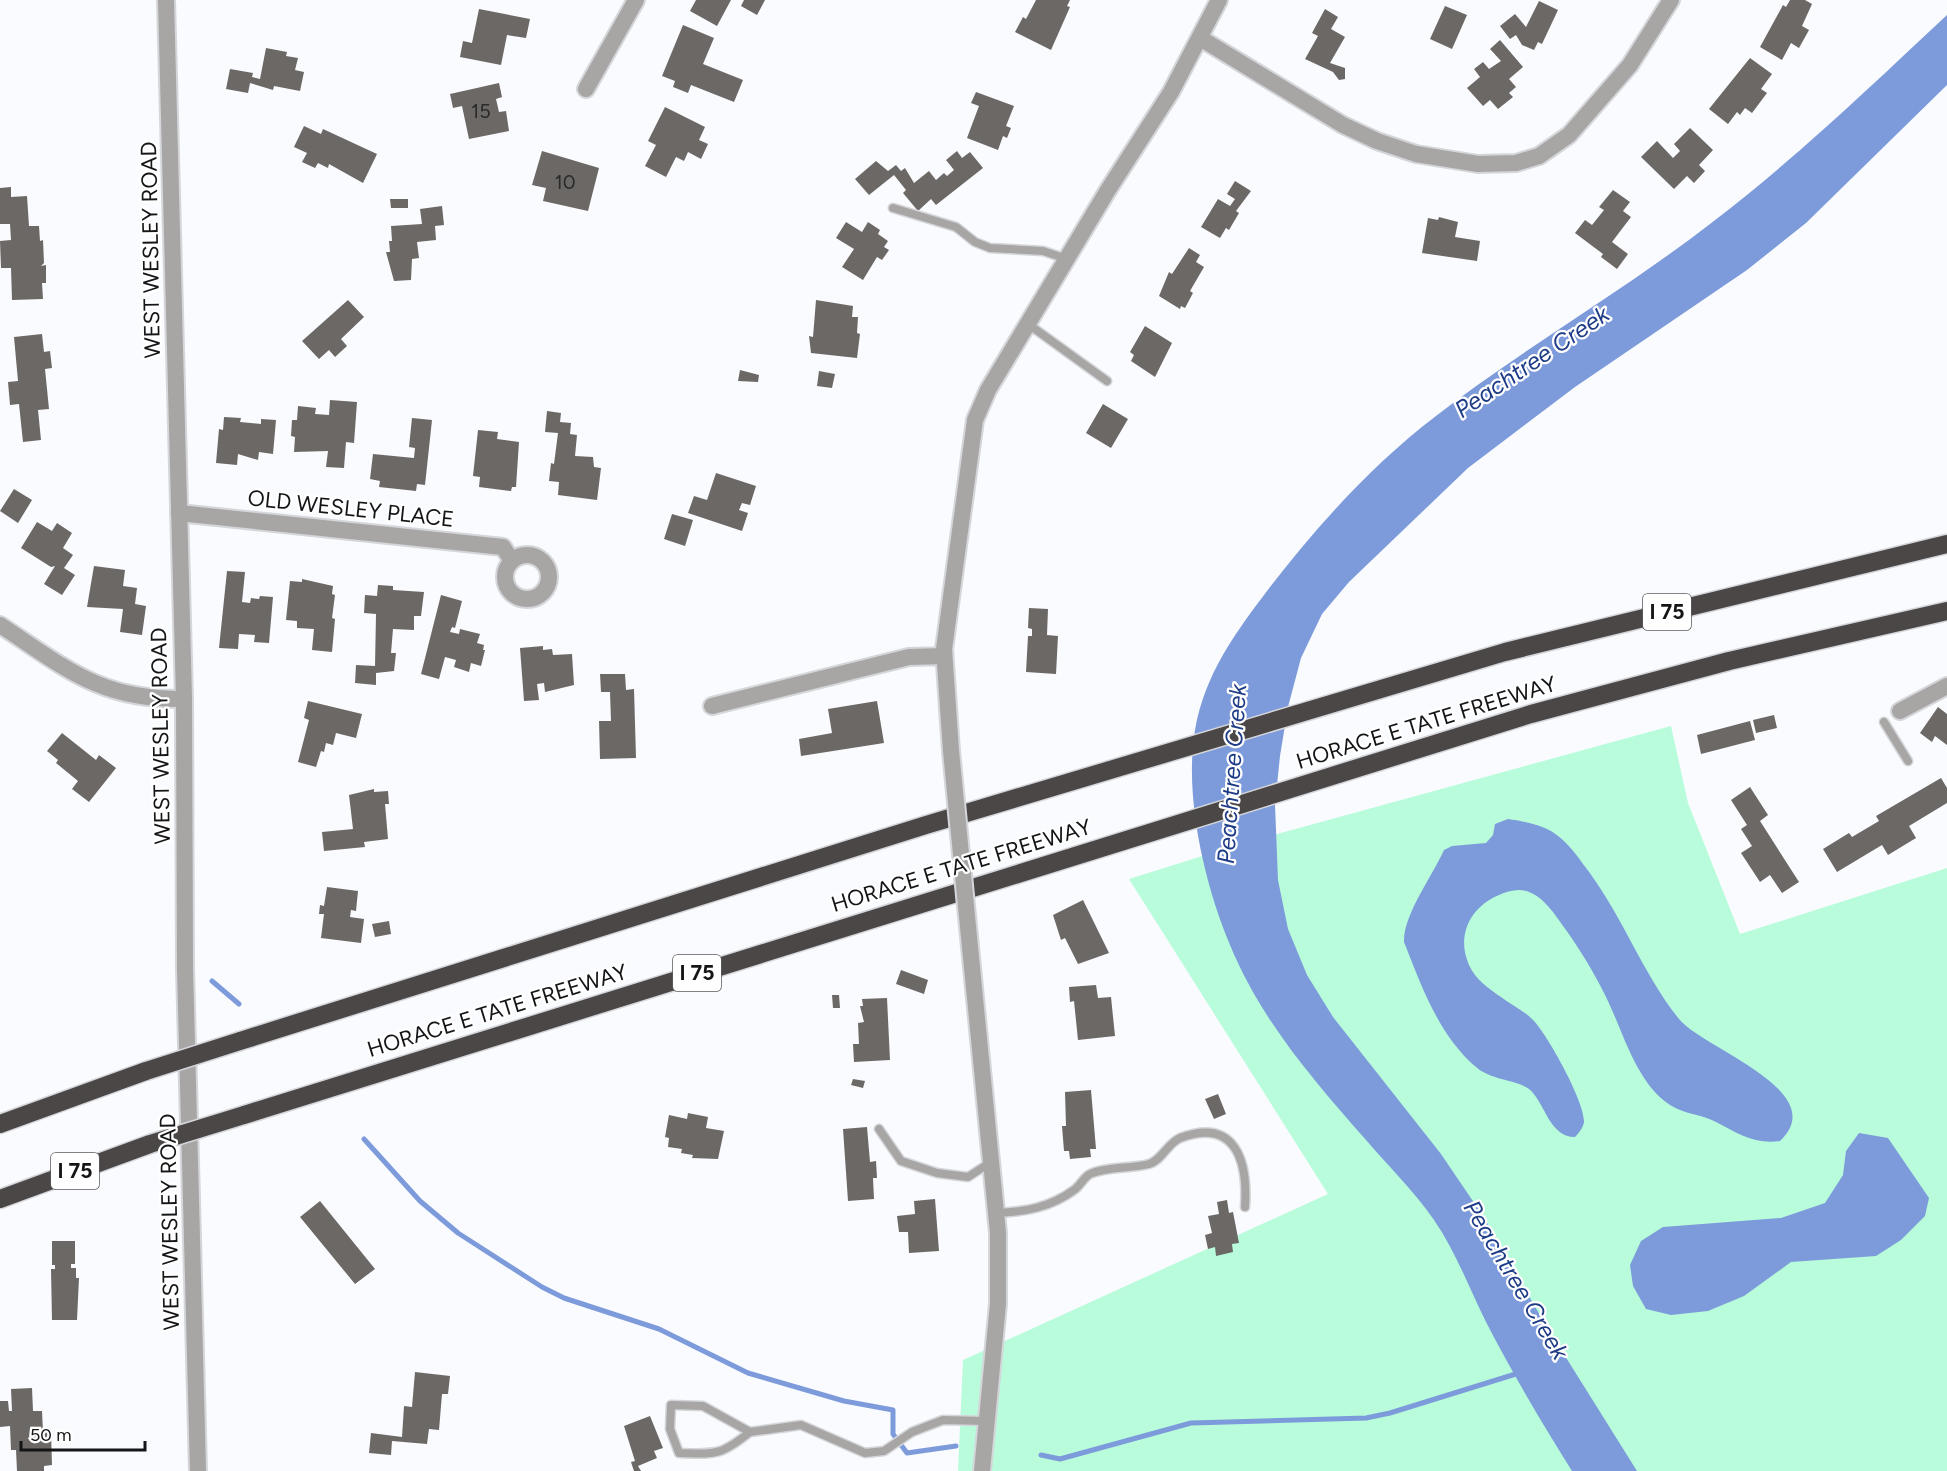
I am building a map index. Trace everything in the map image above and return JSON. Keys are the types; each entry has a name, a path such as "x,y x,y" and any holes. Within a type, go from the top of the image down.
{"highway":[{"name":"HORACE E TATE FREEWAY","path":"0,1124 146,1071 915,828 1505,652 1947,544"},
{"name":"HORACE E TATE FREEWAY","path":"0,1199 150,1144 1531,714 1718,664 1947,611"}],"street":[{"name":"WEST WESLEY ROAD","path":"166,0 184,699 185,968 198,1471"},
{"path":"586,89 636,0"},
{"path":"1200,38 1343,125 1377,141 1416,154 1478,164 1516,163 1539,156 1569,135 1623,74 1671,0"},
{"path":"982,1471 998,1304 997,1214 951,751 944,656 975,420 988,390 1171,92 1217,1"},
{"name":"OLD WESLEY PLACE","path":"179,513 502,547 512,561"},
{"path":"0,625 83,679 106,689 132,696 184,699"},
{"path":"712,706 909,657 944,656"},
{"path":"1900,711 1947,686"}],"lane":[{"path":"893,208 956,226 975,243 990,248 1043,251 1067,259"},
{"path":"1028,324 1107,381"},
{"path":"1884,722 1908,761"},
{"path":"879,1129 900,1161 937,1173 968,1177 991,1161"},
{"path":"997,1214 1036,1209 1060,1200 1090,1174 1151,1164 1178,1139 1207,1132 1226,1138 1236,1147 1244,1163 1245,1207"},
{"path":"750,1432 703,1406 670,1404 670,1429 679,1453 710,1454 728,1450 750,1432 801,1425 865,1453 884,1451 908,1435 943,1420 986,1421"}],"green space":[{"path":"1671,726 1688,803 1740,934 1947,868 1947,1471 958,1471 963,1360 1328,1194 1129,879 1244,843"}],"water":[{"name":"Peachtree Creek","path":"1947,15 1947,85 1806,223 1747,270 1575,387 1468,468 1349,582 1322,614 1301,658 1288,707 1275,805 1278,880 1288,929 1307,975 1333,1017 1441,1154 1483,1216 1545,1324 1637,1471 1572,1471 1506,1360 1442,1232 1410,1189 1308,1072 1273,1024 1243,972 1230,945 1212,895 1194,811 1192,756 1200,709 1214,672 1234,637 1257,604 1327,518 1390,454 1469,391 1677,249 1741,200 1831,122"},
{"path":"1508,819 1541,826 1565,842 1597,883 1654,982 1679,1019 1692,1031 1758,1072 1777,1088 1790,1105 1792,1123 1780,1141 1754,1140 1711,1119 1676,1108 1658,1095 1639,1070 1606,997 1581,953 1548,906 1536,896 1525,891 1514,890 1502,894 1480,907 1473,915 1465,933 1465,954 1469,965 1479,979 1492,991 1530,1017 1548,1040 1579,1100 1584,1122 1581,1130 1575,1137 1560,1132 1528,1088 1483,1072 1463,1054 1432,1009 1404,942 1405,931 1413,908 1444,850 1452,846 1486,843 1493,835 1495,824"},
{"path":"1859,1133 1888,1138 1929,1198 1925,1216 1901,1240 1876,1256 1791,1262 1744,1296 1708,1311 1671,1315 1646,1309 1633,1286 1630,1265 1641,1241 1663,1227 1781,1218 1825,1203 1843,1175 1846,1151"}],"building":[{"path":"696,0 731,0 717,26 690,11"},
{"path":"744,0 765,0 757,15 741,6"},
{"path":"1036,0 1070,0 1067,6 1070,7 1051,50 1015,32 1023,17 1026,19"},
{"path":"1790,0 1805,0 1812,4 1802,26 1809,30 1799,48 1791,43 1782,60 1760,47 1783,5 1786,7"},
{"path":"1539,1 1558,10 1542,44 1538,42 1534,50 1522,45 1516,35 1510,39 1500,26 1515,14 1526,27"},
{"path":"1445,6 1467,15 1452,49 1430,39"},
{"path":"479,9 530,19 526,38 507,35 501,65 460,57 463,41 472,43"},
{"path":"1325,9 1338,17 1331,29 1345,37 1330,63 1345,68 1345,79 1339,80 1333,72 1305,59 1318,36 1312,33"},
{"path":"683,25 714,38 703,64 743,80 734,102 691,85 688,93 673,87 675,81 662,76"},
{"path":"1500,40 1523,67 1509,79 1516,87 1509,93 1513,97 1498,109 1490,100 1483,106 1467,88 1480,77 1474,69 1483,62 1489,69 1501,61 1490,49"},
{"path":"266,48 287,52 286,56 298,58 295,70 304,72 300,91 274,86 273,90 250,83 248,93 226,89 230,69 253,73 252,77 260,79"},
{"path":"1750,58 1772,74 1761,89 1767,93 1752,113 1745,108 1740,115 1737,112 1728,124 1709,109"},
{"path":"499,83 502,97 496,99 499,112 506,111 509,131 469,139 462,106 453,108 450,94"},
{"path":"976,92 1014,106 1006,126 1011,128 1007,138 1003,136 998,150 967,138 979,106 971,103"},
{"path":"665,107 705,127 699,140 708,144 701,159 688,152 684,161 676,157 666,177 645,166 656,145 648,141"},
{"path":"304,126 321,134 323,129 377,154 363,183 329,164 328,168 318,163 315,168 302,162 307,153 294,147"},
{"path":"1690,128 1713,150 1699,165 1705,171 1694,183 1687,176 1674,189 1641,157 1657,141 1673,158 1680,151 1674,144"},
{"path":"542,151 599,168 588,211 543,201 546,188 532,185"},
{"path":"957,151 962,158 970,152 983,168 936,205 931,199 918,211 903,193 906,190 894,175 869,195 855,179 876,161 888,171 896,165 901,171 905,168 914,183 929,171 936,180 944,173 947,176 954,170 946,160"},
{"path":"1235,181 1251,191 1236,211 1239,213 1229,230 1226,228 1220,238 1201,227 1218,199 1230,206 1235,199 1227,194"},
{"path":"11,187 11,197 27,196 29,226 39,226 40,241 43,240 44,263 41,266 46,265 46,283 42,283 43,299 12,300 11,268 1,268 0,241 11,240 10,224 0,224 0,188"},
{"path":"1613,190 1630,202 1623,211 1631,217 1612,242 1628,254 1617,269 1601,257 1603,254 1575,233 1585,220 1592,225 1604,210 1599,207"},
{"path":"390,199 408,199 408,208 391,208"},
{"path":"442,206 444,225 435,226 436,240 417,242 419,258 412,259 411,280 394,281 386,252 390,252 391,226 422,224 420,209"},
{"path":"1439,217 1458,222 1455,237 1480,241 1477,261 1422,253 1428,218 1438,220"},
{"path":"846,222 862,232 868,222 880,230 878,234 888,241 884,247 889,250 882,260 877,257 863,280 842,267 854,249 836,238"},
{"path":"1189,248 1200,255 1196,262 1204,267 1190,291 1193,293 1185,308 1181,306 1180,309 1159,296 1169,272 1172,274"},
{"path":"348,300 364,317 341,339 347,346 335,357 329,350 319,359 302,341"},
{"path":"816,300 853,306 852,317 858,317 857,333 860,334 857,358 811,353 809,336 813,337"},
{"path":"1145,326 1172,343 1155,377 1131,361 1134,355 1130,352"},
{"path":"42,334 44,352 50,351 52,368 45,369 49,409 38,410 41,440 23,442 19,404 10,405 8,382 18,381 14,337"},
{"path":"740,370 759,375 758,382 738,381"},
{"path":"819,371 835,374 832,388 817,386"},
{"path":"330,400 357,402 354,443 346,442 344,468 326,467 328,451 294,452 295,437 291,436 292,420 297,420 298,406 316,408 315,414 329,415"},
{"path":"1103,404 1128,419 1111,448 1086,433"},
{"path":"547,411 561,413 560,422 571,423 570,434 577,435 575,456 593,457 594,467 601,468 597,500 558,495 559,482 549,481 558,433 545,432"},
{"path":"224,417 241,418 240,422 261,424 261,419 276,420 273,454 259,452 258,460 238,454 237,465 216,463 219,429 223,430"},
{"path":"412,418 432,420 425,485 417,484 416,491 379,487 380,481 370,479 373,454 414,458 415,448 409,447"},
{"path":"478,430 498,432 497,439 519,442 516,487 512,487 511,491 479,487 480,477 473,476"},
{"path":"716,473 756,486 750,505 742,503 739,510 748,513 742,531 688,513 694,496 707,500"},
{"path":"14,489 32,500 18,523 0,511"},
{"path":"672,514 693,520 685,546 664,539"},
{"path":"37,522 52,531 57,523 72,533 63,548 73,555 64,568 75,575 62,595 44,584 55,566 51,567 21,548"},
{"path":"94,566 125,570 123,586 137,588 135,604 146,606 142,635 120,632 123,609 87,607"},
{"path":"227,571 245,572 242,602 250,603 251,598 259,599 260,596 273,597 269,643 254,642 255,635 239,634 238,649 219,648"},
{"path":"302,579 333,586 332,594 335,595 332,618 335,619 332,652 312,650 314,629 297,628 297,621 286,620 290,581 302,582"},
{"path":"378,585 393,586 393,590 424,592 421,616 414,616 414,630 393,629 391,653 396,653 394,671 376,673 376,685 355,683 356,665 375,666 376,614 364,613 365,595 377,596"},
{"path":"441,595 462,601 455,628 452,627 450,632 459,634 460,629 480,634 477,643 484,645 483,650 485,650 481,666 471,663 469,672 454,667 456,660 445,657 439,679 421,674"},
{"path":"1029,608 1048,609 1047,635 1058,636 1056,674 1026,672 1028,636 1032,636 1032,629 1028,628"},
{"path":"543,646 543,650 552,649 553,655 572,654 574,685 545,692 544,683 537,684 539,700 524,701 520,648"},
{"path":"600,674 625,674 626,690 634,689 636,758 600,759 599,721 611,721 610,692 601,692"},
{"path":"308,701 362,714 356,738 336,733 333,745 326,743 324,752 321,751 316,767 298,762 309,720 304,718"},
{"path":"877,701 884,743 801,756 799,739 832,733 828,709"},
{"path":"1938,707 1947,714 1947,745 1935,736 1932,742 1920,733"},
{"path":"1774,715 1777,728 1756,733 1753,720"},
{"path":"1750,721 1755,740 1701,754 1697,735"},
{"path":"62,733 96,760 99,755 116,768 89,802 72,789 78,781 56,763 58,760 47,751"},
{"path":"1941,778 1947,788 1947,803 1909,826 1916,838 1888,855 1882,845 1837,872 1823,849 1849,833 1852,837 1879,821 1876,816"},
{"path":"1750,787 1768,815 1760,821 1799,882 1782,893 1770,875 1760,882 1741,853 1752,846 1741,829 1747,825 1731,800"},
{"path":"374,789 374,792 388,791 389,804 385,804 388,839 364,842 365,847 324,851 322,832 353,829 349,795"},
{"path":"327,887 358,891 356,911 351,910 350,917 364,919 361,943 321,938 324,914 319,914 320,905 324,906"},
{"path":"1083,900 1109,953 1078,964 1065,938 1061,940 1053,915"},
{"path":"389,921 391,934 375,937 372,924"},
{"path":"901,970 928,980 924,994 896,984"},
{"path":"1096,985 1098,998 1111,997 1115,1036 1078,1040 1074,1001 1070,1002 1069,987"},
{"path":"832,995 839,995 840,1008 833,1008"},
{"path":"887,998 890,1060 854,1062 853,1044 859,1044 858,1023 864,1022 860,1006 863,1006 862,999"},
{"path":"853,1079 865,1081 863,1088 851,1085"},
{"path":"1091,1090 1096,1149 1090,1149 1091,1157 1070,1159 1069,1151 1064,1151 1062,1126 1066,1126 1065,1092"},
{"path":"1218,1094 1226,1114 1214,1119 1205,1099"},
{"path":"688,1113 708,1117 706,1128 724,1131 718,1159 692,1158 693,1155 681,1153 682,1149 668,1147 669,1138 665,1137 669,1115 687,1119"},
{"path":"867,1127 870,1162 876,1161 877,1178 873,1178 874,1199 848,1201 843,1129"},
{"path":"935,1199 939,1251 909,1253 908,1232 899,1232 897,1216 915,1214 914,1201"},
{"path":"1227,1200 1229,1213 1233,1212 1239,1243 1232,1244 1233,1252 1216,1256 1215,1247 1208,1249 1205,1235 1212,1233 1208,1216 1219,1214 1217,1202"},
{"path":"320,1201 375,1269 355,1284 300,1217"},
{"path":"52,1241 75,1241 75,1264 71,1264 71,1268 76,1268 76,1278 79,1278 77,1320 52,1320 51,1269 55,1269 55,1265 52,1265"},
{"path":"415,1372 450,1376 448,1394 442,1394 439,1430 429,1429 427,1444 392,1441 391,1455 369,1453 371,1433 402,1437 404,1406 412,1407"},
{"path":"32,1388 33,1411 42,1411 43,1432 51,1432 52,1465 44,1466 44,1471 17,1471 16,1450 11,1450 10,1426 0,1427 0,1401 8,1401 9,1411 12,1411 11,1389"},
{"path":"650,1416 663,1448 654,1451 657,1458 638,1466 641,1471 634,1471 631,1462 635,1461 624,1426"}],"waterway":[{"path":"212,981 239,1004"},
{"path":"364,1139 420,1201 458,1233 542,1287 564,1298 659,1329 748,1373 844,1401 893,1410 893,1434 907,1453 956,1446"},
{"path":"1041,1455 1060,1459 1191,1423 1366,1418 1390,1413 1519,1373"}]}
